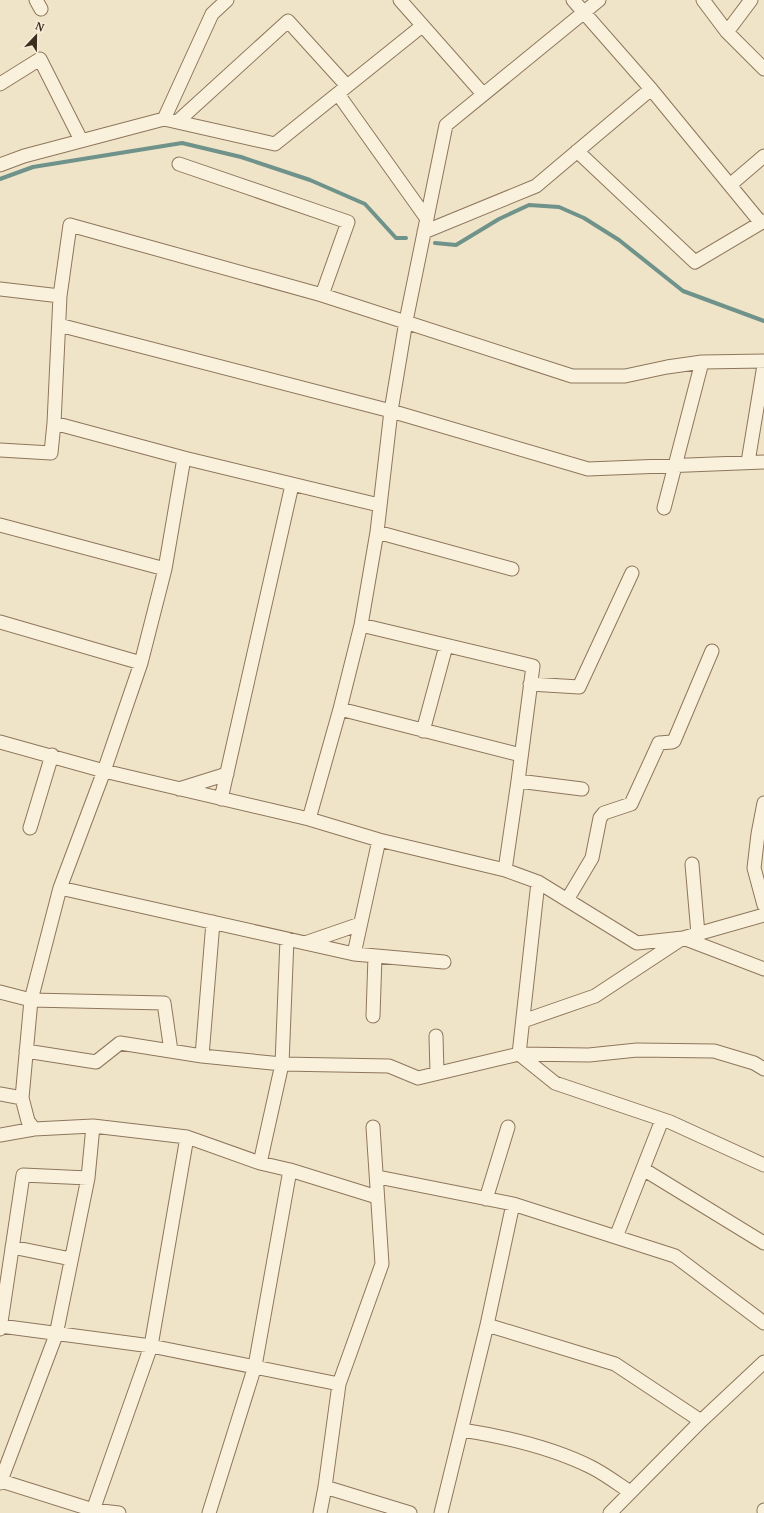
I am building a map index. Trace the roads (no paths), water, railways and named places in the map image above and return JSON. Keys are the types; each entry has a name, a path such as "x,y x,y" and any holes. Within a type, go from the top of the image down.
{"street":[{"path":"164,119 212,14 227,0"},
{"path":"400,0 484,94"},
{"path":"573,0 651,89 730,185 763,222 695,262 577,151"},
{"path":"309,819 340,710 360,625 377,532 391,411 406,322 446,125 599,0"},
{"path":"703,0 727,32 764,69"},
{"path":"727,32 751,0"},
{"path":"178,122 288,21 342,90 425,225"},
{"path":"0,165 24,156 80,140 164,119 275,144 422,26"},
{"path":"0,84 40,59 80,140"},
{"path":"425,225 536,186 651,89"},
{"path":"730,185 764,156"},
{"path":"179,164 348,222 322,295"},
{"path":"0,450 51,454 54,423 60,296 70,225 322,295 572,376 626,376 667,367 702,362 764,361"},
{"path":"0,289 60,296"},
{"path":"59,325 391,411 588,469 764,462"},
{"path":"664,508 702,362"},
{"path":"748,462 764,365"},
{"path":"54,423 184,458 379,505"},
{"path":"30,1121 22,1098 31,1000 60,888 104,771 141,663 165,569 184,458"},
{"path":"221,799 292,485"},
{"path":"0,525 165,569"},
{"path":"377,532 512,569"},
{"path":"530,684 579,687 632,573"},
{"path":"0,622 141,663"},
{"path":"360,625 533,666 505,870"},
{"path":"423,731 446,646"},
{"path":"567,900 592,858 600,818 604,813 631,804 659,743 674,741 712,651"},
{"path":"340,710 521,755"},
{"path":"0,742 52,755 104,771 309,819 379,840 505,870 538,882 637,943 684,938 764,915"},
{"path":"30,828 52,755"},
{"path":"179,789 227,774"},
{"path":"518,781 582,789"},
{"path":"764,804 758,834 754,868 764,905"},
{"path":"354,954 379,840"},
{"path":"692,864 698,934"},
{"path":"519,1054 538,882"},
{"path":"60,888 354,954 444,962"},
{"path":"202,1056 212,922"},
{"path":"305,943 360,924"},
{"path":"522,1026 595,996 684,938"},
{"path":"684,938 764,969"},
{"path":"262,1154 282,1064 287,939"},
{"path":"373,1016 375,956"},
{"path":"0,992 31,1000 164,1003 171,1051"},
{"path":"436,1036 437,1074"},
{"path":"26,1052 96,1062 120,1043 202,1056 282,1064 389,1066 418,1078 519,1054 589,1055 637,1050 676,1050 714,1051 754,1064 764,1069"},
{"path":"519,1054 555,1083 662,1120 764,1165"},
{"path":"0,1094 22,1098"},
{"path":"616,1237 662,1120"},
{"path":"0,1135 30,1121 93,1126 187,1137 262,1154 290,1170 377,1197"},
{"path":"93,1126 88,1178 56,1334 0,1482 92,1511 119,1513"},
{"path":"320,1513 339,1384 382,1264 377,1197 378,1177 373,1127"},
{"path":"486,1199 508,1127"},
{"path":"92,1511 151,1346 187,1137"},
{"path":"643,1169 764,1243"},
{"path":"209,1513 255,1366 290,1170"},
{"path":"88,1178 23,1175 0,1327 151,1346 339,1384"},
{"path":"378,1177 512,1204 676,1256 764,1323"},
{"path":"441,1513 487,1325 512,1204"},
{"path":"12,1247 71,1259"},
{"path":"487,1325 615,1364 701,1421"},
{"path":"610,1513 701,1421 764,1362"},
{"path":"462,1430 502,1436 548,1449 592,1467 630,1492"},
{"path":"325,1487 410,1513"}],"waterway":[{"path":"0,179 33,167 182,143 241,157 310,180 365,204 396,238 406,238"},
{"path":"435,243 456,245 499,219 529,205 559,207 584,218 619,240 683,291 764,321"}]}
